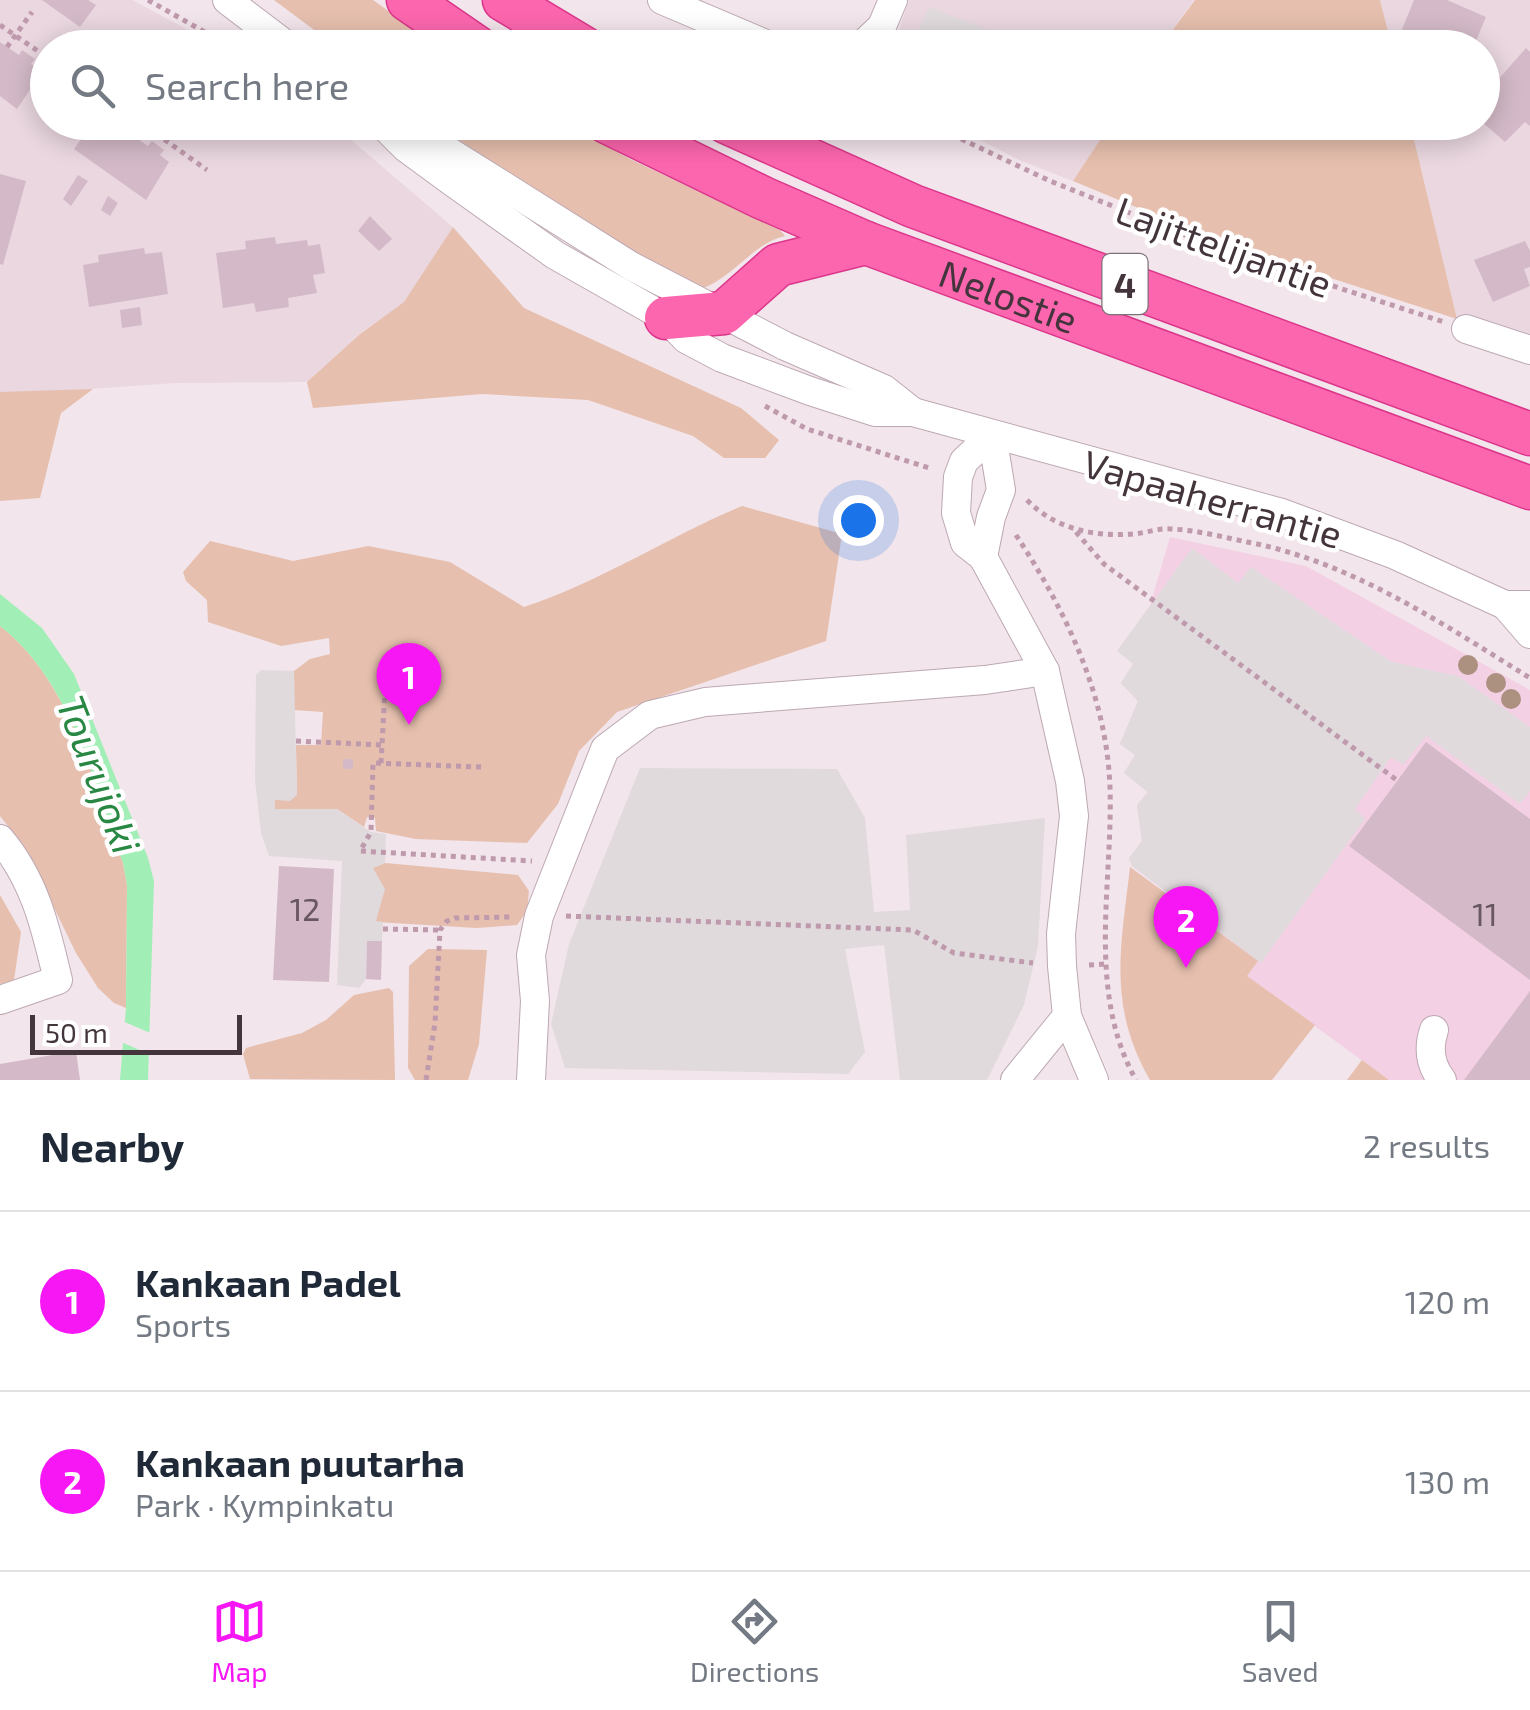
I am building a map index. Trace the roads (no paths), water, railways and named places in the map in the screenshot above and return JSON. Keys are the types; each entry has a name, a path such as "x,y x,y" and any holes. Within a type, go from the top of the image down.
{"highway":[{"path":"408,0 452,30"},
{"path":"504,0 554,30"},
{"name":"Nelostie","path":"644,140 866,243 1530,488"},
{"name":"Nelostie","path":"766,140 913,206 1530,434"},
{"path":"666,318 724,313 778,264 866,243"}],"street":[{"path":"227,0 266,30"},
{"path":"662,0 733,30"},
{"path":"878,30 894,0"},
{"name":"Vapaaherrantie","path":"398,140 556,255 666,318 686,339 757,371 875,412 913,412 1313,523 1518,605 1530,634"},
{"name":"Vapaaherrantie","path":"431,140 631,266 785,346 884,389 913,412"},
{"path":"1466,329 1530,350"},
{"path":"982,557 990,517 1001,490 992,435"},
{"path":"992,435 964,461 958,477 956,513 965,544 982,557 1044,670 1070,781 1074,816 1060,934 1067,1016 1094,1080"},
{"path":"530,1080 535,1001 531,956 539,916 606,750 650,716 705,702 985,680 1044,670"},
{"path":"0,840 15,857 41,910 58,980 0,1000"},
{"path":"1015,1080 1067,1016"},
{"path":"1434,1030 1431,1056 1434,1070 1442,1080"}],"water":[{"name":"Tourujoki","path":"0,594 42,628 74,674 148,858 154,881 148,1080 120,1080 126,1008 127,885 123,863 90,767 62,704 45,675 0,626"}],"place":[{"name":"Kankaan Padel","path":"409,725"},
{"name":"Kankaan puutarha","path":"1186,968"}]}
